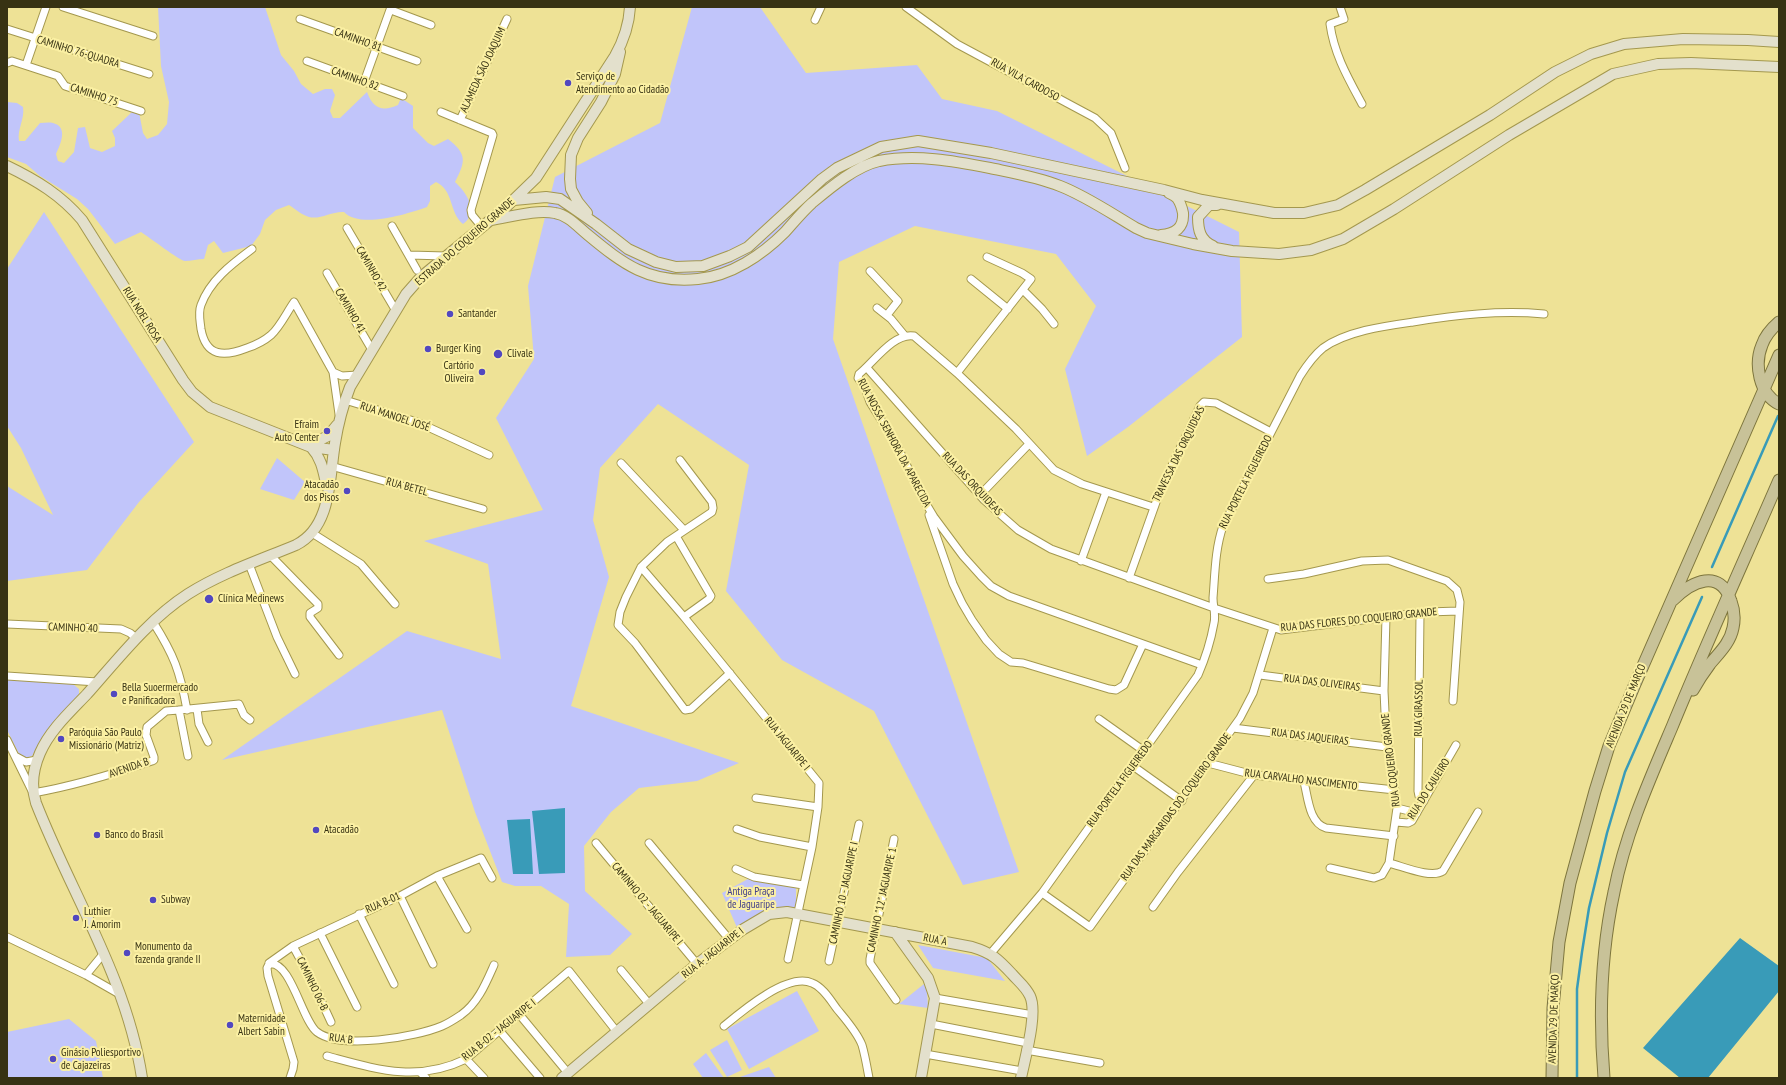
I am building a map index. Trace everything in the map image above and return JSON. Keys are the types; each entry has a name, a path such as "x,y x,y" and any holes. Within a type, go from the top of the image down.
{"main road":[{"name":"ESTRADA DO COQUEIRO GRANDE","path":"33,793 37,760 49,737 152,622 190,593 249,564 304,541 312,533 323,514 339,421 345,400 372,350 406,294 416,283 446,256 514,200 536,178 622,42 628,27 630,7"},
{"path":"514,200 546,197 560,199 628,249 656,262 676,267 704,266 748,247 822,179 837,168 881,147 918,141 991,153 1164,190 1202,200 1274,213 1304,213 1338,205 1490,115 1555,72 1592,54 1624,44 1683,40 1779,42"},
{"path":"596,224 578,202 571,188 571,155 578,138 615,74 622,42"},
{"path":"491,220 538,212 555,213 566,217 614,257 633,269 652,276 679,280 699,280 720,274 739,266 761,253 784,233 810,204 835,184 857,170 878,161 923,158 962,163 1022,174 1061,186 1147,233 1219,249 1279,254 1311,250 1343,239 1394,210 1509,134 1613,74 1658,64 1691,63 1779,67"},
{"name":"RUA NOEL ROSA","path":"7,166 48,188 61,198 82,220 183,380 201,400 210,407 223,413 294,439 334,447"},
{"path":"1147,233 1170,234 1179,229 1182,224 1182,208 1177,198 1164,190"},
{"path":"1219,249 1208,243 1201,236 1198,227 1198,217 1209,205 1227,204"},
{"path":"1779,322 1762,344 1760,352 1760,377 1764,389 1768,396 1779,404"},
{"name":"AVENIDA 29 DE MARÇO","path":"1552,1078 1555,976 1563,918 1577,853 1595,791 1610,746 1669,604 1779,355"},
{"path":"328,491 322,463 313,444 328,436 339,421"},
{"path":"1604,1078 1602,1044 1604,955 1614,891 1635,820 1679,710 1729,594 1775,495 1779,480"},
{"path":"1669,604 1681,592 1699,582 1715,581 1725,588 1733,604 1734,619 1730,639 1679,710"},
{"path":"33,793 42,817 104,953 121,995 133,1030 142,1078"},
{"name":"RUA A- JAGUARIPE I","path":"565,1075 697,964 751,923 769,914 787,912 798,913 895,932"},
{"name":"RUA A","path":"895,932 972,947 991,953 999,959 1026,989 1033,1005 1033,1015 1022,1074"},
{"name":"RUA A","path":"895,932 928,978 935,998 920,1078"}],"street":[{"path":"26,65 46,7"},
{"path":"63,7 153,36"},
{"path":"815,20 821,7"},
{"name":"RUA VILA CARDOSO","path":"906,7 957,44 1095,118 1111,132 1125,168"},
{"path":"1340,7 1344,19 1330,24 1332,37 1341,64 1362,104"},
{"path":"364,82 391,8 431,25"},
{"name":"CAMINHO 81","path":"300,18 417,60"},
{"name":"ALAMEDA SÃO JOAQUIM","path":"460,120 507,19"},
{"name":"CAMINHO 76-QUADRA","path":"7,29 149,74"},
{"name":"CAMINHO 75","path":"7,63 12,61 58,76 65,86 140,111"},
{"name":"CAMINHO 82","path":"307,61 403,96"},
{"name":"ALAMEDA SÃO JOAQUIM","path":"441,112 492,133 493,135 471,210 472,215 482,227"},
{"path":"392,226 417,270"},
{"name":"CAMINHO 42","path":"347,228 396,311"},
{"path":"252,249 225,270 216,280 201,304 199,315 203,338 214,351 220,354 232,354 261,343 273,334 294,302 333,372 339,421"},
{"path":"409,255 446,256"},
{"path":"957,373 1031,279 1022,273 987,257"},
{"path":"870,271 898,301 887,315"},
{"name":"CAMINHO 41","path":"327,273 372,350"},
{"path":"971,279 1008,309"},
{"path":"1023,290 1042,309 1054,324"},
{"path":"877,308 887,315 905,336 914,336 957,373 1054,470 1064,477 1153,507"},
{"name":"RUA PORTELA FIGUEIREDO","path":"991,953 1042,893 1198,676 1214,622 1217,550 1223,526 1307,364 1320,351 1337,341 1367,330 1387,325 1456,315 1521,312 1544,314"},
{"name":"RUA NOSSA SENHORA DA APARECIDA","path":"905,336 882,351 867,368 859,374 858,378 865,388 870,402 895,442 925,502 963,556 986,581 1000,592 1202,665"},
{"name":"RUA DAS ORQUIDEAS","path":"867,368 980,495 998,513 1029,537 1051,549 1081,561 1214,608"},
{"path":"333,372 342,376 358,375"},
{"name":"RUA MANOEL JOSÉ","path":"345,400 417,422 489,455"},
{"name":"TRAVESSA DAS ORQUIDEAS","path":"1129,578 1153,507 1197,411 1204,402 1216,403 1271,432"},
{"path":"980,495 1029,444"},
{"path":"680,460 712,502 713,508 709,514 667,542 640,567 620,612 618,625 635,643 681,707 686,710 691,709 730,673"},
{"path":"621,463 684,530"},
{"name":"RUA BETEL","path":"332,466 483,509"},
{"path":"1081,561 1106,492"},
{"path":"925,502 962,603 986,640 1006,660 1023,663 1108,689 1116,690 1124,685 1143,644"},
{"path":"312,533 361,564 395,604"},
{"path":"676,536 711,596 709,600 684,617"},
{"path":"271,556 318,604 318,608 310,613 310,617 340,655"},
{"path":"1268,579 1304,574 1362,561 1388,560 1436,577 1453,586 1459,595 1453,701"},
{"path":"249,564 277,637 295,674"},
{"name":"RUA JAGUARIPE I","path":"640,567 684,617 819,783 818,807 812,847 788,959"},
{"name":"RUA DAS FLORES DO COQUEIRO GRANDE","path":"1214,608 1273,628 1291,630 1386,617 1459,611"},
{"name":"RUA GIRASSOL","path":"1420,614 1418,791 1419,796 1424,801"},
{"name":"RUA COQUEIRO GRANDE","path":"1386,617 1384,690 1387,747 1397,808 1389,863"},
{"path":"152,622 167,644 176,662 188,756"},
{"name":"CAMINHO 40","path":"7,624 121,630 130,633 137,639"},
{"name":"RUA DAS MARGARIDAS DO COQUEIRO GRANDE","path":"1042,893 1090,927 1182,801 1247,706 1260,674 1273,628"},
{"name":"RUA DAS OLIVEIRAS","path":"1260,674 1384,690"},
{"path":"7,676 97,682"},
{"path":"183,710 239,704 244,715 250,720"},
{"path":"197,709 199,724 208,742"},
{"name":"AVENIDA B","path":"33,793 71,786 154,760 146,735 147,727 166,711 183,710"},
{"path":"1099,719 1144,751"},
{"name":"RUA DAS JAQUEIRAS","path":"1233,728 1387,747"},
{"path":"7,740 33,793"},
{"name":"RUA DO CAJUEIRO","path":"1396,822 1408,823 1412,821 1456,745"},
{"path":"15,756 26,762 37,760"},
{"name":"RUA CARVALHO NASCIMENTO","path":"1208,763 1254,775 1304,782 1395,790"},
{"path":"1133,766 1182,801"},
{"path":"1153,907 1178,872 1254,775"},
{"path":"1304,782 1313,816 1319,825 1326,828 1394,836"},
{"path":"756,798 818,807"},
{"path":"1397,808 1417,813"},
{"path":"1330,868 1374,878 1382,875 1389,863 1428,874 1439,873 1443,871 1478,812"},
{"name":"CAMINHO 10 - JAGUARIPE I","path":"829,961 859,824"},
{"path":"737,829 760,836 812,847"},
{"name":"CAMINHO \"12\" JAGUARIPE 1","path":"894,839 870,963 896,1000"},
{"name":"CAMINHO 02 - JAGUARIPE I","path":"596,843 697,964"},
{"path":"649,843 729,939"},
{"name":"RUA B-01","path":"269,964 293,946 320,932 400,896 437,876 481,858 492,878"},
{"path":"736,869 754,877 803,885"},
{"path":"437,876 467,929"},
{"path":"400,896 432,964"},
{"path":"359,914 394,984"},
{"path":"320,932 357,1007"},
{"path":"7,937 86,975 121,995"},
{"name":"CAMINHO 06-B","path":"293,946 313,983 331,1022"},
{"path":"86,975 104,953"},
{"name":"RUA B","path":"269,964 273,963 278,965 284,972 301,1003 312,1028 325,1037 361,1041 389,1039 442,1026 462,1014 476,999 494,965"},
{"path":"269,964 267,968 268,976 294,1062 290,1078"},
{"path":"621,970 650,1005"},
{"name":"RUA B-02 - JAGUARIPE I","path":"327,1056 395,1075 420,1072 456,1064 466,1059 569,971 617,1032"},
{"path":"724,1026 750,1004 766,995 795,982 808,981 814,984 828,998 855,1032 862,1045 869,1078"},
{"path":"935,998 1033,1015"},
{"path":"519,1014 565,1075"},
{"path":"931,1024 1100,1063"},
{"path":"500,1030 540,1078"},
{"path":"925,1054 1022,1074"},
{"path":"466,1059 484,1078"},
{"path":"420,1072 426,1078"}],"green space":[{"path":"158,7 265,7 281,55 294,71 301,84 313,94 325,89 332,89 335,95 330,111 333,118 340,118 367,92 372,102 379,108 388,108 398,105 401,98 413,106 413,128 428,143 434,146 448,139 459,149 463,158 463,163 455,182 470,202 471,208 468,219 463,224 455,214 446,190 436,182 430,186 430,201 427,207 396,216 372,220 351,217 344,212 313,218 304,215 289,205 276,210 265,220 260,234 251,246 223,253 214,241 208,245 204,259 187,261 182,260 141,232 115,244 88,209 77,199 40,176 26,164 7,157 7,102 17,103 23,107 19,141 25,141 40,123 51,123 58,125 61,128 62,137 56,154 58,161 64,163 74,152 78,128 85,127 90,148 102,152 115,146 115,138 112,131 132,112 139,112 143,133 147,139 158,135 167,124 169,102 161,66"},
{"path":"692,7 760,7 806,73 917,65 942,99 997,111 1239,232 1242,337 1128,427 1087,456 1065,369 1096,306 1056,254 915,226 839,262 833,339 1019,872 963,885 874,711 782,660 726,591 749,465 658,404 600,468 593,520 609,577 571,706 739,763 697,781 639,788 611,812 584,846 585,891 632,934 610,955 566,957 569,904 541,886 515,886 502,882 475,812 442,710 222,760 407,631 501,659 488,564 424,541 543,510 496,418 534,359 528,286 555,177 660,123"},
{"path":"44,212 194,442 139,502 87,570 7,581 7,486 53,515 21,448 7,426 7,269"},
{"path":"277,458 305,482 294,500 260,489"},
{"path":"7,679 73,684 79,689 79,694 44,734 30,757 24,757 19,754 7,730"},
{"name":"Antiga Praça de Jaguaripe","path":"748,879 796,887 796,909 738,930 722,893"},
{"path":"918,945 987,958 1005,981 933,968"},
{"path":"924,984 927,991 928,1008 899,1004"},
{"path":"797,991 819,1031 749,1069 727,1029"},
{"name":"Ginásio Poliesportivo de Cajazeiras","path":"69,1019 96,1041 103,1078 7,1078 7,1032"},
{"path":"727,1040 742,1070 727,1077 710,1050"},
{"path":"706,1053 724,1078 703,1078 693,1064"},
{"path":"769,1067 776,1078 737,1078"}],"shaded area":[{"path":"565,808 565,873 539,874 532,811"},
{"path":"530,819 533,874 513,874 507,820"},
{"path":"1740,938 1779,966 1779,991 1708,1078 1680,1078 1643,1048"}],"waterway":[{"path":"1712,567 1778,416"},
{"path":"1577,1078 1577,989 1589,908 1607,833 1625,772 1702,597"}],"place":[{"name":"Serviço de Atendimento ao Cidadão","path":"568,83"},
{"name":"Santander","path":"450,314"},
{"name":"Burger King","path":"428,349"},
{"name":"Clivale","path":"498,354"},
{"name":"Cartório Oliveira","path":"482,372"},
{"name":"Efraim Auto Center","path":"327,431"},
{"name":"Atacadão dos Pisos","path":"347,491"},
{"name":"Clínica Medinews","path":"209,599"},
{"name":"Bella Suoermercado e Panificadora","path":"114,694"},
{"name":"Paróquia São Paulo Missionário (Matriz)","path":"61,739"},
{"name":"Atacadão","path":"316,830"},
{"name":"Banco do Brasil","path":"97,835"},
{"name":"Subway","path":"153,900"},
{"name":"Luthier J. Amorim","path":"76,918"},
{"name":"Monumento da fazenda grande II","path":"127,953"},
{"name":"Maternidade Albert Sabin","path":"230,1025"},
{"name":"Ginásio Poliesportivo de Cajazeiras","path":"53,1059"}]}
